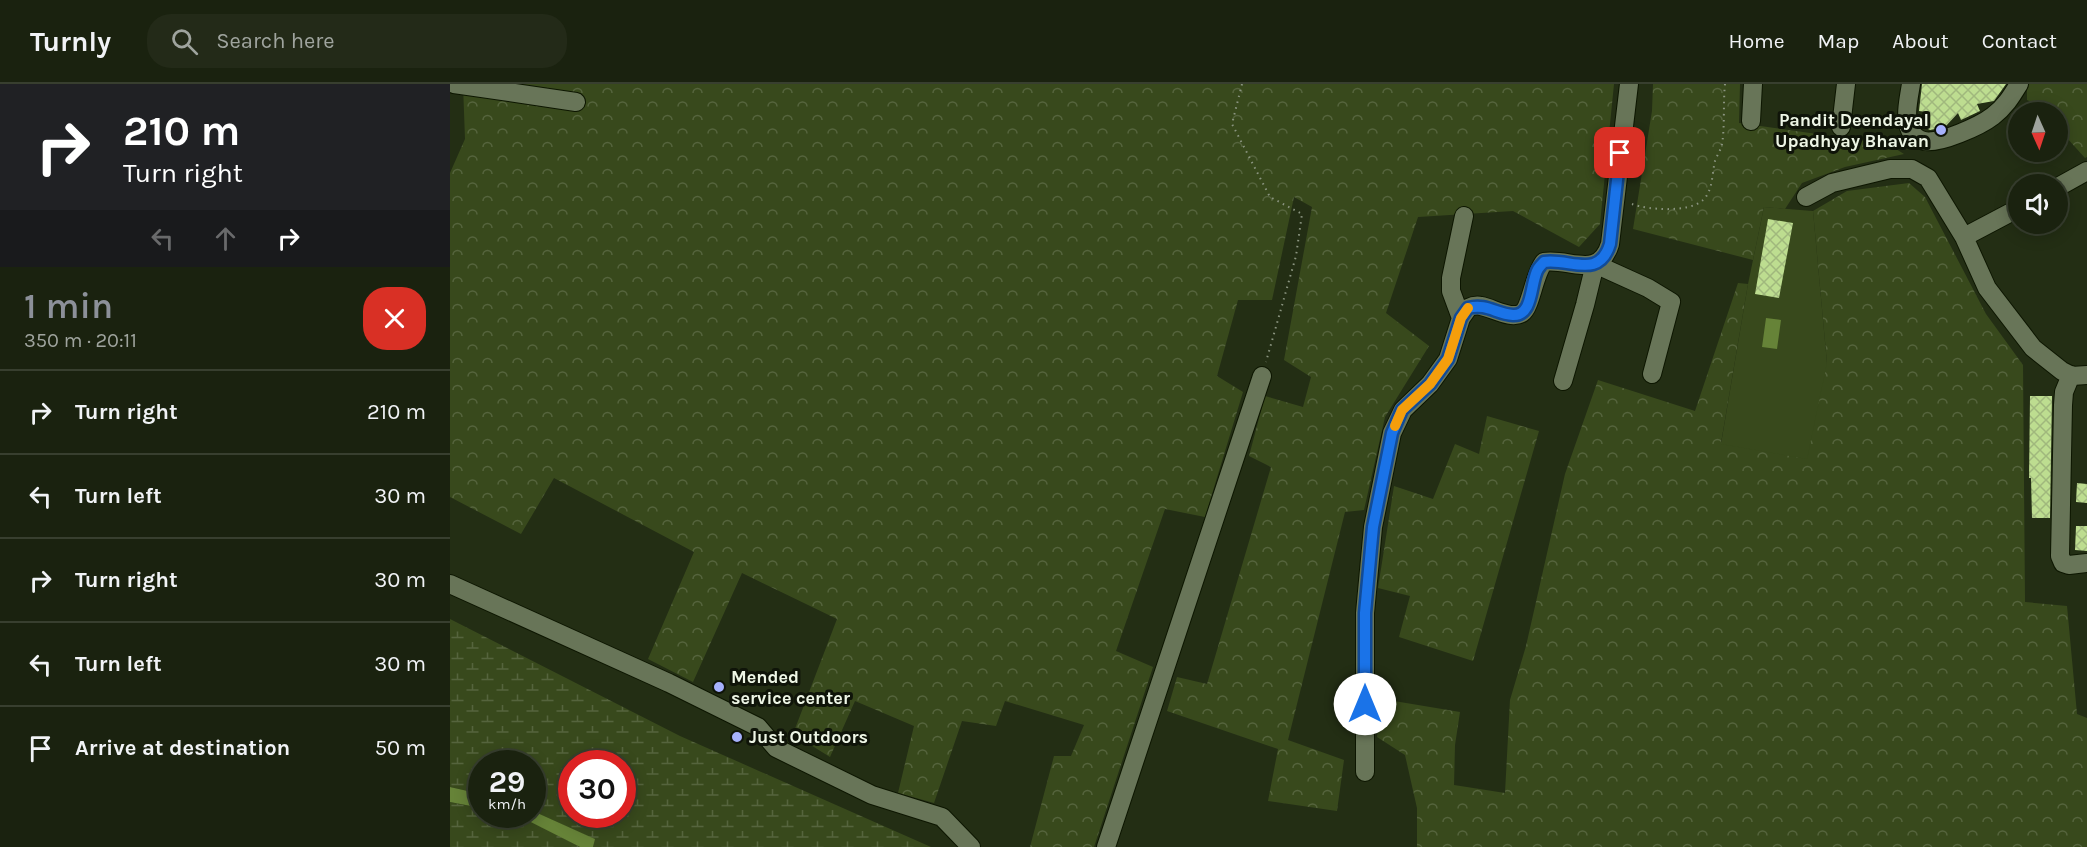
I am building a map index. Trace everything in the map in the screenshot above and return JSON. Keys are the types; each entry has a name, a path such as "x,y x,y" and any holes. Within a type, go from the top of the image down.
{"street":[{"path":"454,84 576,102"},
{"path":"1365,772 1365,613 1373,527 1392,433 1402,410 1430,384 1448,359 1461,318 1468,308 1479,305 1512,315 1521,314 1527,308 1538,270 1544,262 1556,260 1580,266 1595,264 1606,256 1610,244 1629,84"},
{"path":"1751,121 1753,84"},
{"path":"1841,127 1846,84"},
{"path":"1911,84 1909,128 1913,135 1922,141 1933,141 1967,130 1991,117 2009,101 2019,84"},
{"path":"1806,197 1832,183 1890,169 1912,169 1928,178 1964,237 1987,288 2033,348 2062,371 2079,375 2064,392 2060,556 2063,563 2068,565 2087,563"},
{"path":"2068,181 2087,171"},
{"path":"1964,237 2008,214"},
{"path":"1461,318 1454,302 1451,284 1464,216"},
{"path":"1595,264 1648,288 1671,303 1652,374"},
{"path":"1563,381 1595,264"},
{"path":"1106,847 1262,376"},
{"path":"450,584 669,683 758,727 776,748 872,795 942,817 971,847"}],"path":[{"path":"1242,84 1232,124 1270,197 1302,214 1296,256 1262,376"},
{"path":"1628,203 1650,208 1670,208 1693,205 1704,200 1722,145 1725,84"}],"green space":[{"path":"463,84 1614,84 1600,224 1579,247 1513,211 1418,217 1386,313 1429,346 1385,417 1364,510 1345,512 1288,740 1344,760 1337,811 1268,801 1278,749 1167,711 1177,677 1207,684 1271,467 1249,456 1265,396 1303,407 1311,377 1284,360 1312,207 1294,197 1272,300 1238,300 1217,376 1243,392 1205,517 1165,509 1116,651 1153,667 1094,847 1030,847 1054,756 1071,756 1084,725 1005,701 996,726 962,721 934,803 898,793 914,726 855,701 830,757 793,734 837,619 742,573 693,682 648,659 694,552 554,478 521,534 450,497 450,173 465,139"},
{"path":"1653,84 1740,84 1739,123 1888,144 1904,154 1845,167 1802,183 1785,209 1764,207 1753,260 1633,229 1652,111"},
{"path":"2027,84 2087,84 2087,157 2085,158 2068,139 2068,102 2027,100"},
{"path":"1909,183 1925,197 1986,314 2023,365 2025,602 2067,606 2077,714 2087,718 2087,847 1417,847 1417,808 1405,755 1377,737 1382,699 1460,712 1455,745 1454,785 1505,793 1510,700 1526,646 1565,474 1598,380 1695,411 1738,283 1748,284 1721,443 1827,363 1813,211 1847,191"},
{"path":"1764,207 1813,211 1827,363 1807,459 1721,444 1748,284"},
{"path":"1487,416 1539,431 1473,661 1399,637 1410,596 1378,588 1394,486 1433,499 1455,444 1479,454"},
{"path":"450,619 680,736 931,847 593,847 594,839 570,828 636,828 636,750 558,750 558,822 546,817 546,750 468,750 468,791 450,787"},
{"path":"450,802 468,805 468,828 544,828 580,847 450,847"}],"shaded area":[{"path":"1766,318 1781,320 1777,349 1762,347"},
{"path":"450,787 468,791 468,805 450,802"},
{"path":"546,817 558,822 558,828 571,828 595,839 593,847 580,847 543,828 546,828"}],"building":[{"path":"1922,84 2006,84 1994,101 1977,104 1980,111 1961,120 1958,113 1945,127 1930,130 1921,126 1919,122 1926,112 1919,111"},
{"path":"1768,219 1793,223 1779,298 1755,294"},
{"path":"2030,396 2052,396 2050,518 2032,518 2031,478 2029,478"},
{"path":"2077,483 2087,484 2087,503 2076,502"},
{"path":"2076,526 2087,526 2087,551 2075,550"}],"slow traffic":[{"path":"1395,426 1402,410 1430,384 1448,359 1461,318 1468,308"}],"place":[{"name":"Pandit Deendayal Upadhyay Bhavan","path":"1941,130"},
{"name":"Mended service center","path":"719,687"},
{"name":"Just Outdoors","path":"737,737"}],"route":[{"path":"1365,704 1365,613 1373,527 1392,433 1402,410 1430,384 1448,359 1461,318 1468,308 1479,305 1512,315 1521,314 1527,308 1538,270 1544,262 1556,260 1580,266 1595,264 1606,256 1610,244 1620,153"}]}
